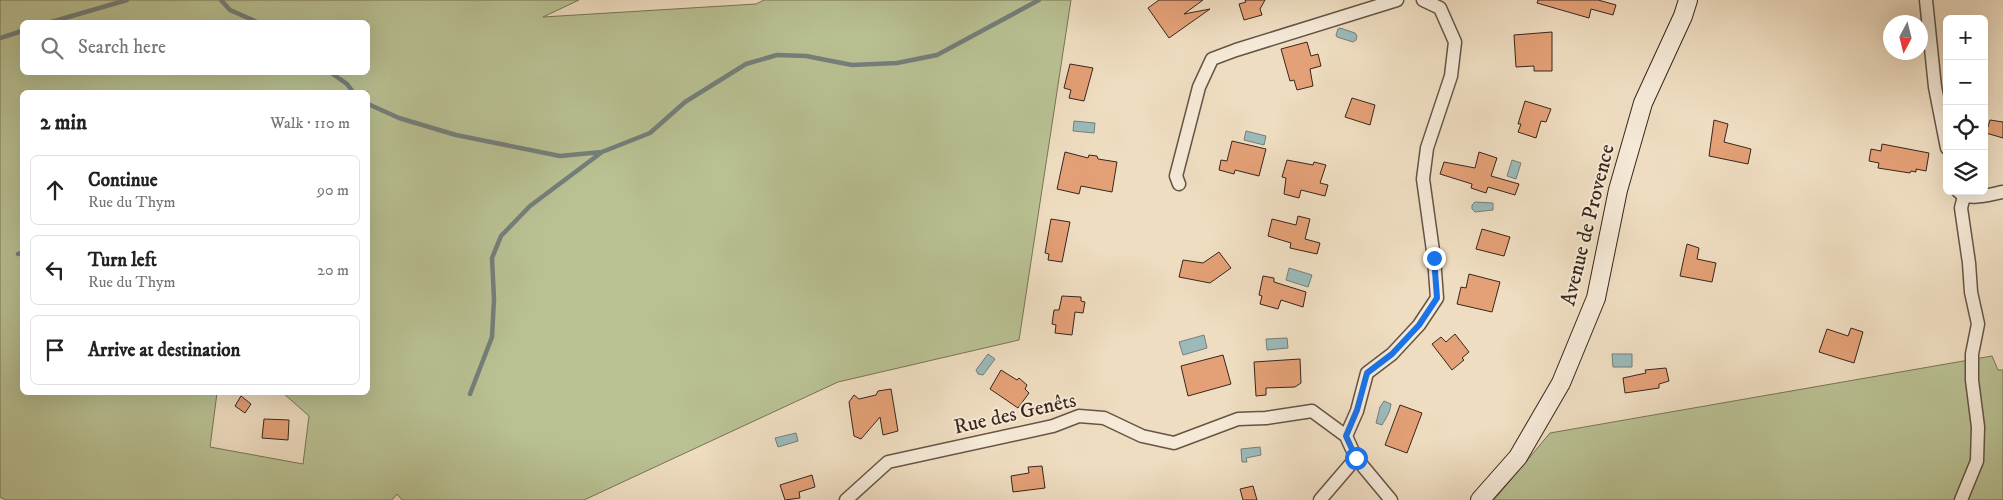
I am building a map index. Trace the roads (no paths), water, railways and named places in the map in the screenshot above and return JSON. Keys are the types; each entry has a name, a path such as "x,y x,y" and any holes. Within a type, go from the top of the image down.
{"street":[{"path":"1179,184 1176,176 1199,87 1212,59 1397,0"},
{"path":"1346,436 1357,410 1367,373 1392,354 1408,337 1419,325 1437,298 1434,258 1423,179 1427,148 1451,76 1454,42 1440,8 1423,0"},
{"name":"Avenue de Provence","path":"1480,500 1518,457 1561,383 1596,298 1618,190 1644,103 1688,0"},
{"path":"1926,0 1934,87 1943,129"},
{"path":"1988,194 2003,192"},
{"path":"1961,195 1971,292 1978,324 1972,362 1972,380 1978,427 1977,461 1961,500"},
{"path":"1964,195 1967,197 1981,195"},
{"name":"Rue des Genêts","path":"846,500 888,462 1053,426 1079,416 1104,418 1142,436 1174,443 1238,419 1266,418 1312,411 1346,436 1356,458 1390,500"},
{"path":"1320,500 1356,458"}],"water":[{"path":"1338,29 1355,33 1357,36 1356,40 1353,42 1337,37"},
{"path":"1074,121 1095,123 1094,133 1073,131"},
{"path":"1246,131 1266,136 1264,145 1244,140"},
{"path":"1512,160 1521,163 1516,179 1507,176"},
{"path":"1475,202 1493,203 1493,210 1475,212 1472,209 1472,205"},
{"path":"1289,268 1312,275 1308,287 1286,280"},
{"path":"1204,335 1207,348 1183,355 1179,342"},
{"path":"1287,338 1288,348 1267,350 1266,339"},
{"path":"988,354 995,359 983,375 978,374 976,370"},
{"path":"1612,354 1632,354 1632,367 1613,367"},
{"path":"1384,401 1391,404 1389,413 1382,425 1376,423 1380,407"},
{"path":"796,433 798,441 778,447 775,438"},
{"path":"1260,447 1261,455 1246,458 1247,462 1242,462 1241,449"}],"waterway":[{"path":"58,20 127,0"},
{"path":"221,0 230,10 252,20"},
{"path":"370,105 399,118 456,135 560,156 602,152 650,133 685,102 746,64 777,55 806,56 852,65 897,63 937,55 1039,0"},
{"path":"0,38 20,32"},
{"path":"334,75 347,84 352,90"},
{"path":"470,394 492,337 494,299 492,258 501,236 530,206 602,152"}]}
